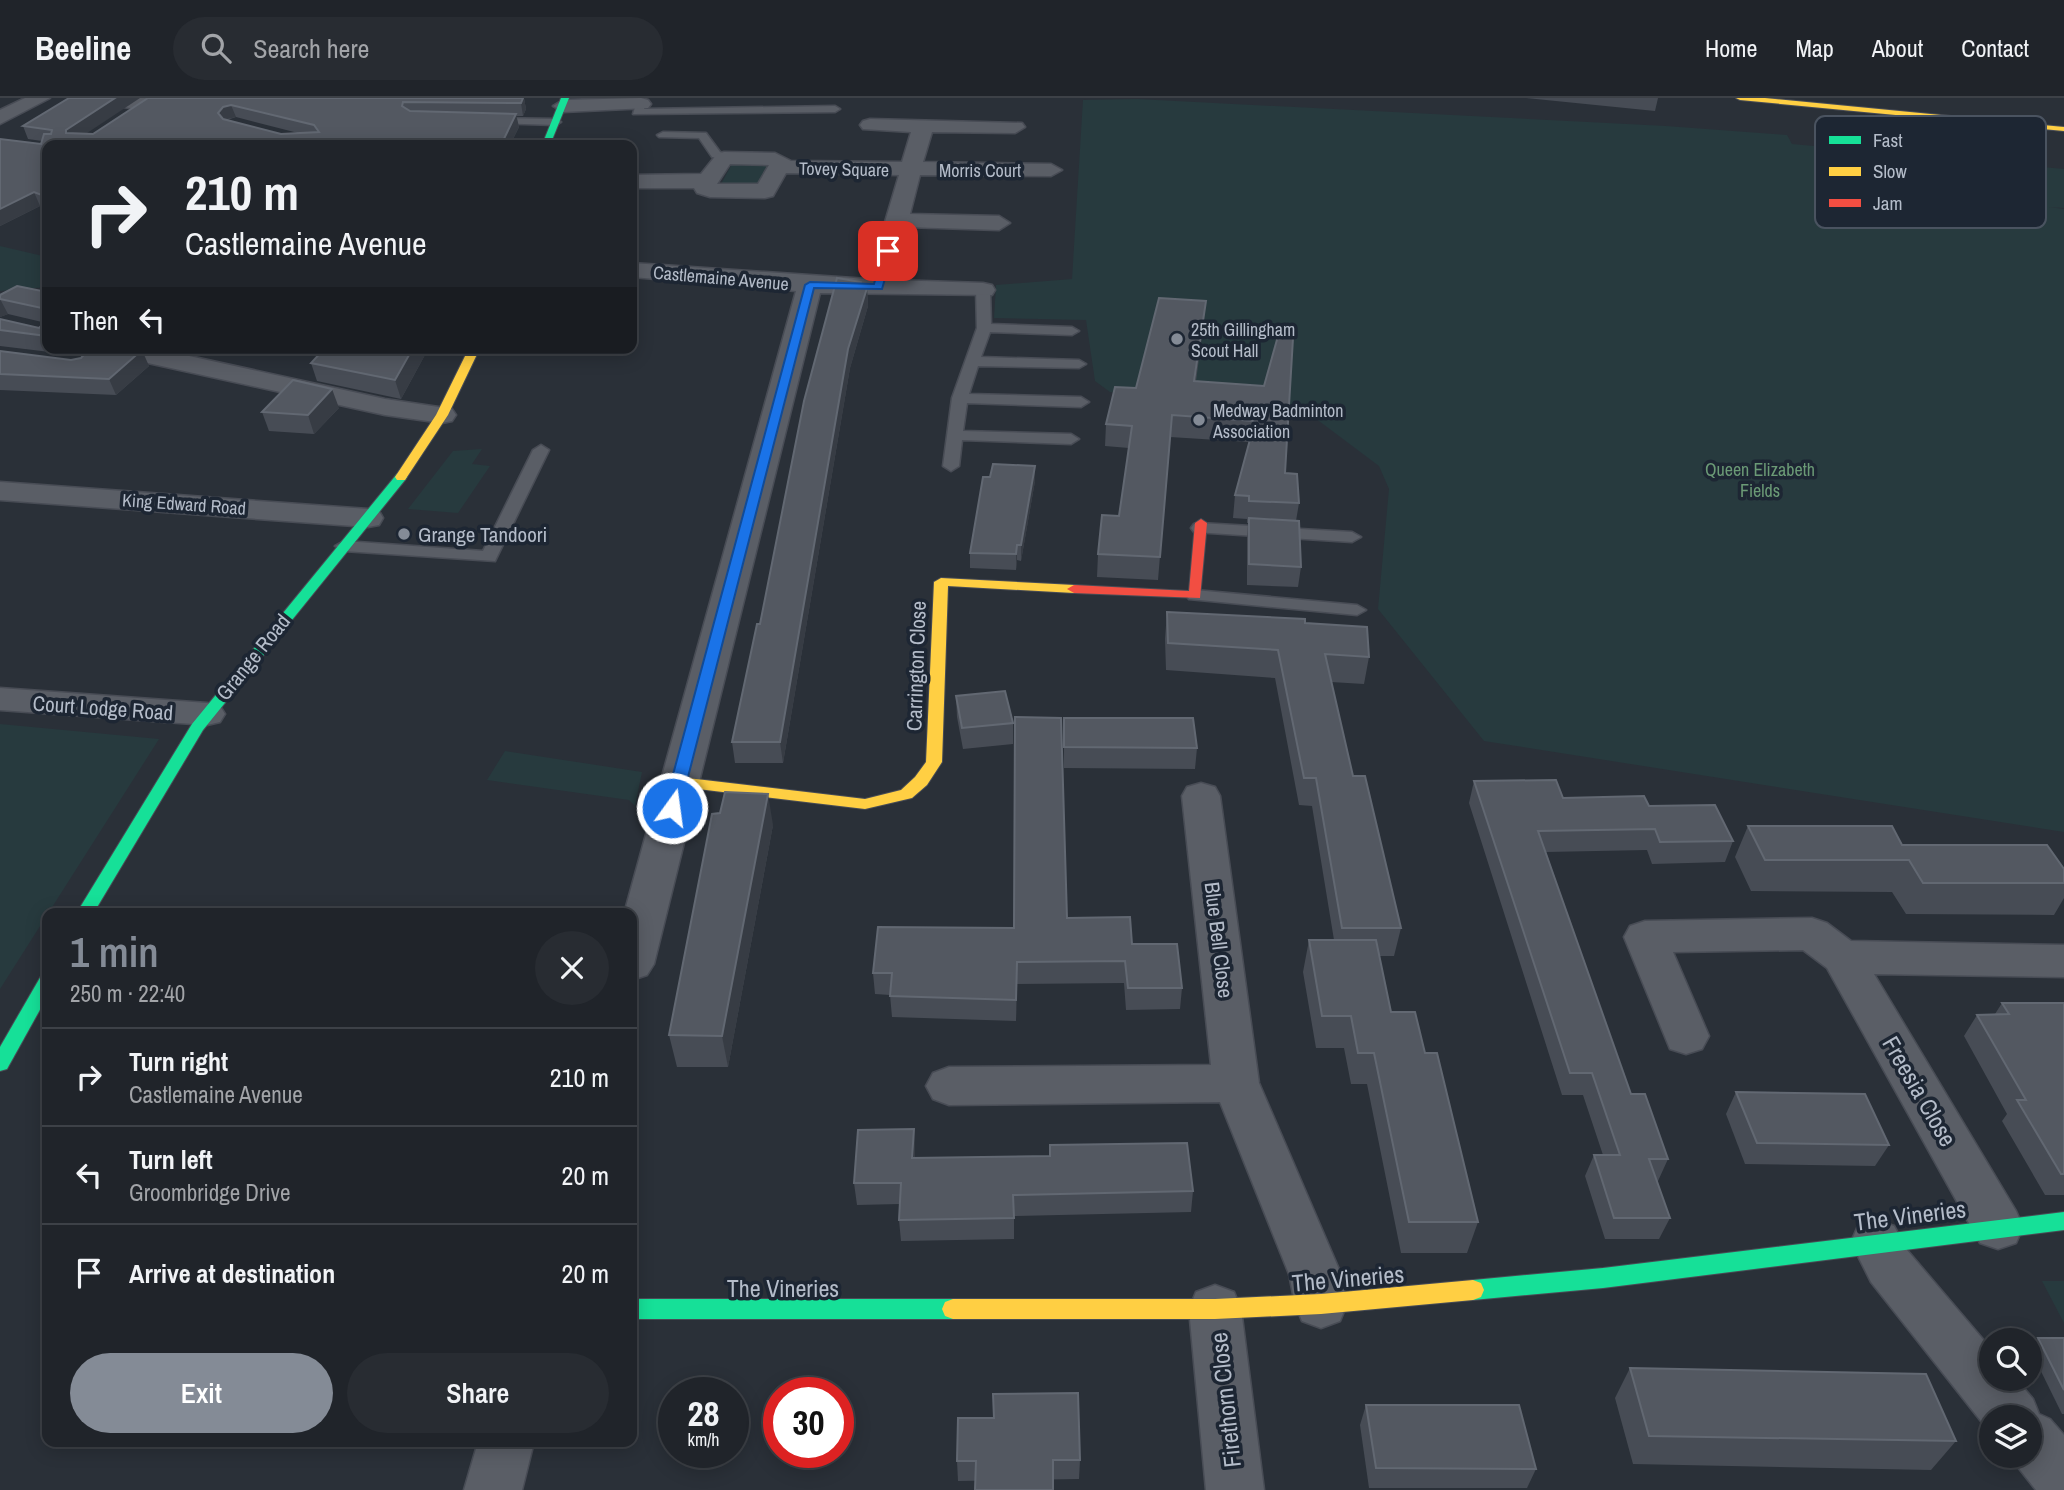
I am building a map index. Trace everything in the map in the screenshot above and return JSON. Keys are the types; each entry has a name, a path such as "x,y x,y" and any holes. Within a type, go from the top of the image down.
{"street":[{"path":"0,118 40,98"},
{"path":"112,98 150,103 128,117"},
{"path":"1740,98 1928,116"},
{"path":"548,140 561,109 640,104"},
{"path":"870,125 1015,129"},
{"path":"878,287 923,126"},
{"path":"2046,127 2064,129"},
{"path":"707,181 720,160 727,157"},
{"name":"Tovey Square","path":"637,181 707,181 705,188 710,190 765,191 781,162 773,159 727,157"},
{"name":"Tovey Square","path":"779,167 909,170"},
{"name":"Morris Court","path":"909,170 1051,170"},
{"path":"897,220 999,224"},
{"name":"Castlemaine Avenue","path":"637,270 810,285 983,290"},
{"name":"Castlemaine Avenue","path":"637,945 810,285"},
{"path":"143,354 385,407 442,415"},
{"name":"Grange Road","path":"87,908 207,714 397,484 442,415 472,354"},
{"name":"King Edward Road","path":"0,491 368,517"},
{"path":"1195,595 1200,526"},
{"name":"Carrington Close","path":"679,782 865,804 884,802 920,785 934,762 941,582 1195,595"},
{"name":"Court Lodge Road","path":"0,699 207,714"},
{"name":"Blue Bell Close","path":"1201,796 1236,1083 1315,1274 1321,1304"},
{"name":"Freesia Close","path":"1686,1036 1645,937 1812,934 1842,957 1998,1227"},
{"path":"1842,957 2064,961"},
{"path":"0,1064 42,990"},
{"path":"949,1086 1236,1083"},
{"name":"The Vineries","path":"637,1309 1215,1309 1321,1304 1603,1278 1876,1242 2064,1221"},
{"path":"1876,1242 1889,1266 2002,1405"},
{"name":"Firethorn Close","path":"1215,1309 1235,1490"},
{"path":"493,1490 505,1447"},
{"path":"2042,1452 2064,1479"}],"lane":[{"path":"640,104 637,112 835,109"},
{"path":"473,120 561,109"},
{"path":"663,135 702,135 716,155 727,157"},
{"path":"951,466 960,398 984,328 983,290"},
{"path":"984,328 1072,331"},
{"path":"972,361 1079,364"},
{"path":"960,398 1081,402"},
{"path":"955,435 1071,439"},
{"path":"344,546 489,557 541,450"},
{"path":"1200,526 1352,537"},
{"path":"1195,595 1357,610"}],"green space":[{"name":"Queen Elizabeth Fields","path":"1137,99 1666,126 1787,135 1792,144 1815,146 1815,228 2046,228 2046,167 2064,169 2064,208 2049,207 2064,209 2064,832 1484,741 1378,609 1389,489 1379,466 1307,412 1252,401 1110,392 1095,381 1086,320 994,318 996,285 1072,279 1083,100"},
{"path":"732,164 767,166 758,184 721,184"},
{"path":"0,246 42,256 42,287 0,291"},
{"path":"482,449 472,464 490,466 458,513 408,509 453,451"},
{"path":"0,724 159,739 52,908 42,908 42,923 0,989"},
{"path":"505,751 642,772 635,806 629,800 487,780"},
{"path":"2042,1281 2064,1281 2064,1323"}],"building":[{"path":"69,98 115,98 66,130 66,133 93,134 148,98 523,98 521,103 403,102 402,106 410,111 516,114 503,140 42,140 44,134 51,134 52,130 23,126","holes":["231,105 314,125 319,132 281,134 223,119 218,113 223,107"]},
{"path":"0,139 41,144 42,141 42,195 34,192 0,209"},
{"path":"837,278 861,282 860,287 867,288 848,349 780,742 732,742 757,624 760,624 804,401"},
{"path":"17,286 42,291 42,308 0,299 0,295"},
{"path":"1159,298 1206,301 1194,381 1264,386 1278,336 1293,338 1285,473 1297,474 1299,503 1249,501 1249,496 1235,495 1255,421 1172,415 1160,557 1098,554 1102,515 1119,516 1132,426 1106,424 1115,387 1136,388"},
{"path":"0,319 39,328 42,325 42,335 0,330"},
{"path":"0,351 71,360 81,358 84,354 137,354 109,379 0,374"},
{"path":"319,354 410,354 395,380 311,363"},
{"path":"293,380 332,389 308,415 262,412"},
{"path":"993,464 1035,466 1021,545 1017,545 1016,554 970,553 983,477 990,477"},
{"path":"1249,518 1299,521 1301,567 1249,564"},
{"path":"1167,612 1305,619 1305,623 1367,627 1369,657 1325,654 1353,776 1365,776 1401,928 1342,928 1316,778 1304,778 1278,650 1168,643"},
{"path":"1005,691 1013,723 962,728 956,696"},
{"path":"1015,717 1061,718 1067,918 1130,917 1132,944 1177,944 1182,988 1128,988 1125,961 1017,962 1016,1000 890,996 892,973 873,973 878,927 1014,928"},
{"path":"1064,718 1193,718 1197,748 1064,747"},
{"path":"1556,780 1563,798 1644,796 1649,806 1715,805 1733,841 1660,842 1655,829 1538,831 1631,1094 1645,1094 1668,1159 1649,1159 1670,1218 1614,1218 1594,1155 1620,1155 1592,1073 1570,1073 1474,781"},
{"path":"725,792 768,794 722,1036 669,1035 712,814 720,813"},
{"path":"1748,826 1892,826 1902,845 2047,845 2064,869 2064,883 1923,883 1909,860 1765,860"},
{"path":"1309,940 1376,940 1391,1012 1415,1012 1425,1053 1437,1053 1478,1222 1409,1222 1374,1053 1358,1053 1351,1016 1322,1016"},
{"path":"2002,1003 2064,1003 2064,1174 2061,1174 2017,1100 2026,1100 1977,1015 2009,1014"},
{"path":"1736,1092 1865,1094 1889,1145 1757,1143"},
{"path":"914,1129 912,1158 1050,1156 1050,1145 1187,1143 1193,1191 1013,1195 1014,1218 899,1220 901,1183 854,1183 858,1130"},
{"path":"2042,1338 2064,1338 2064,1390 2042,1346"},
{"path":"1630,1368 1926,1374 1956,1441 1649,1436"},
{"path":"1078,1393 1080,1460 1053,1460 1053,1490 975,1490 976,1461 957,1461 958,1418 994,1418 993,1394"},
{"path":"1366,1405 1519,1405 1536,1469 1376,1468"}],"traffic: fast":[{"path":"548,140 565,98"},
{"path":"88,908 197,727 401,477"},
{"path":"0,1064 42,990"},
{"path":"1473,1290 1603,1278 2064,1221"},
{"path":"637,1309 953,1309"}],"traffic: slow":[{"path":"1740,98 1928,116"},
{"path":"2046,127 2064,129"},
{"path":"401,477 442,415 472,354"},
{"path":"679,782 865,804 906,794 921,781 934,762 941,582 1074,589"},
{"path":"953,1309 1215,1309 1321,1304 1473,1290"}],"traffic: jam":[{"path":"1074,589 1195,595 1201,523"}],"place":[{"name":"25th Gillingham Scout Hall","path":"1177,339"},
{"name":"Medway Badminton Association","path":"1199,420"},
{"name":"Grange Tandoori","path":"404,534"}],"route":[{"path":"672,808 810,285 878,287 888,251"}]}
